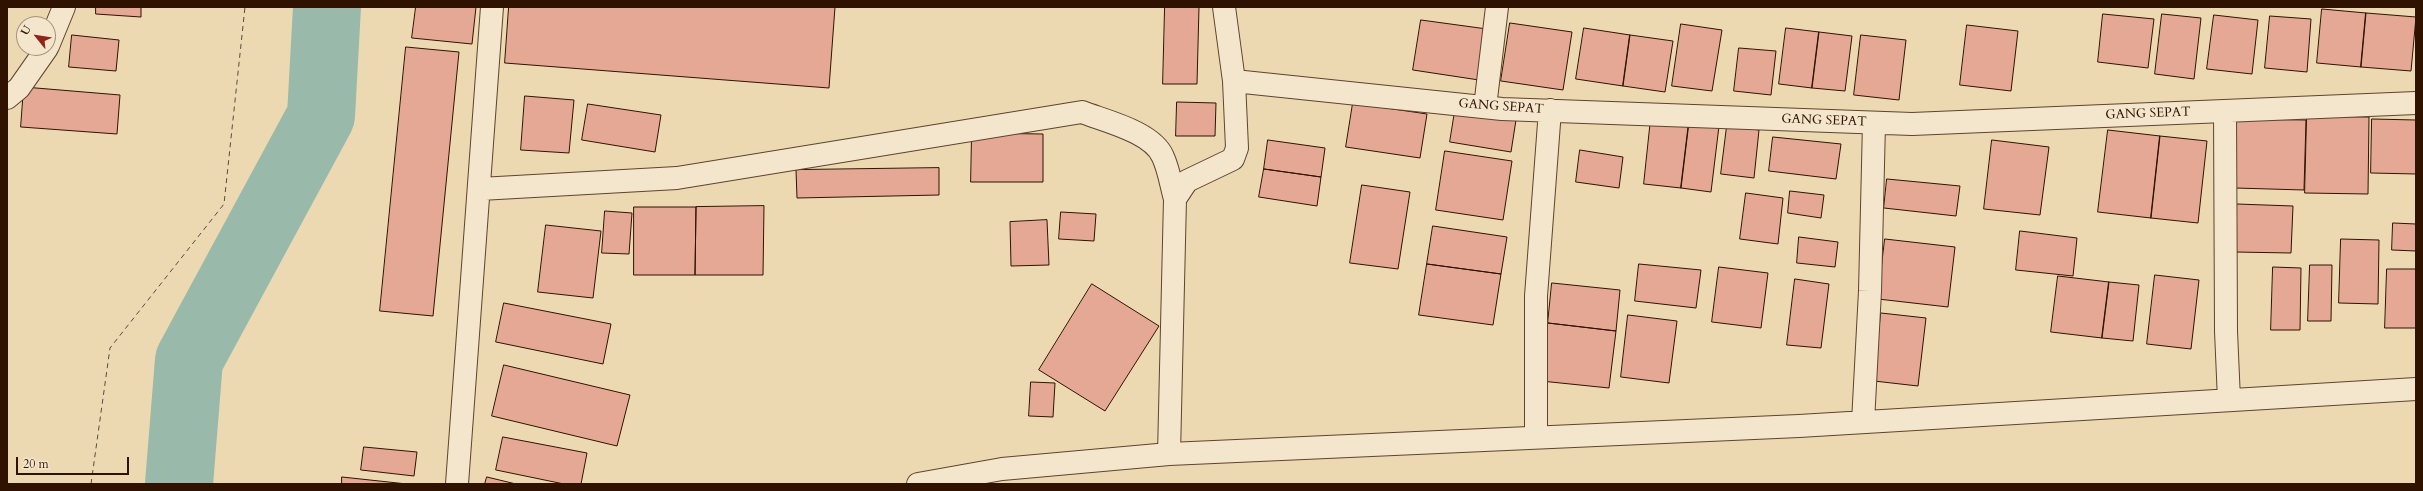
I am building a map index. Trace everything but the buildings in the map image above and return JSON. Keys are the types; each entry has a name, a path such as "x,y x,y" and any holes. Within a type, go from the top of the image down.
{"street":[{"path":"56,26 64,7"},
{"path":"457,484 480,188 492,7"},
{"path":"1175,199 1187,181 1233,159 1237,148 1234,81 1224,7"},
{"path":"1485,107 1497,7"},
{"path":"7,98 18,88 41,56"},
{"name":"GANG SEPAT","path":"1234,81 1485,107 1912,124 2416,103"},
{"path":"1536,437 1536,296 1550,110"},
{"path":"2225,111 2226,331 2229,400"},
{"path":"480,188 677,178 1082,112 1124,127 1149,140 1163,156 1175,199 1169,454"},
{"path":"1863,422 1870,291 1874,123"},
{"path":"918,484 1002,469 1169,454 1863,422 2416,389"}],"waterway":[{"path":"179,484 189,360 321,116 327,7"}],"ferry route":[{"path":"91,484 110,348 224,204 245,7"}]}
